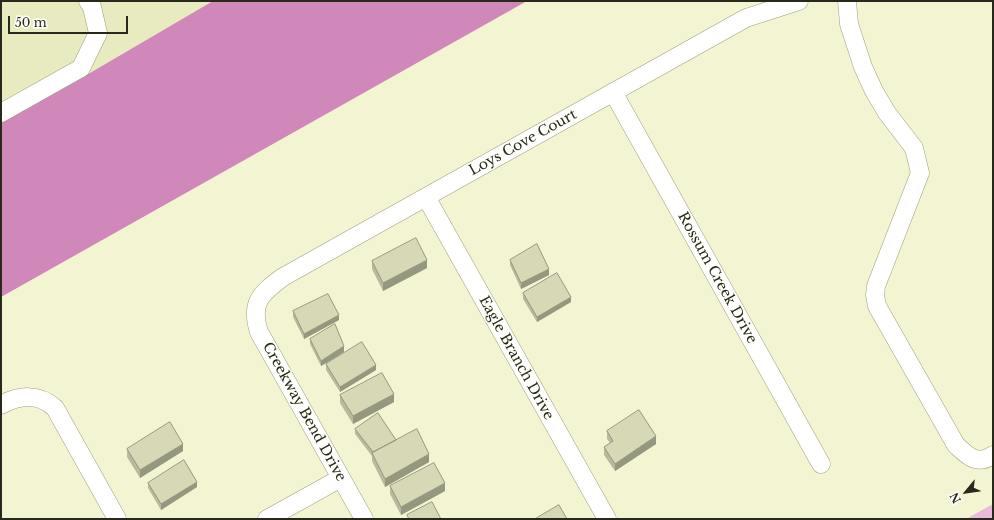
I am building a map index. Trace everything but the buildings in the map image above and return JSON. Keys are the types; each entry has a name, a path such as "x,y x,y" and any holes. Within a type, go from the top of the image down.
{"street":[{"path":"1,113 81,68 98,33 92,7 88,1"},
{"name":"Loys Cove Court","path":"257,303 263,293 282,277 613,92 746,18 799,1"},
{"path":"847,1 849,24 863,66 874,91 914,148 920,173 876,286 875,296 877,306 956,445 969,457 976,460 988,458 993,455"},
{"name":"Rossum Creek Drive","path":"613,92 820,464"},
{"name":"Eagle Branch Drive","path":"426,197 607,519"},
{"name":"Creekway Bend Drive","path":"257,303 255,311 259,332 364,519"},
{"path":"1,405 16,398 37,397 50,403 60,415 118,519"},
{"path":"267,519 341,478"}],"shaded area":[{"path":"1,1 213,1 1,123"},
{"path":"213,1 527,1 1,297 1,123"},
{"path":"993,504 993,519 966,519"}]}
